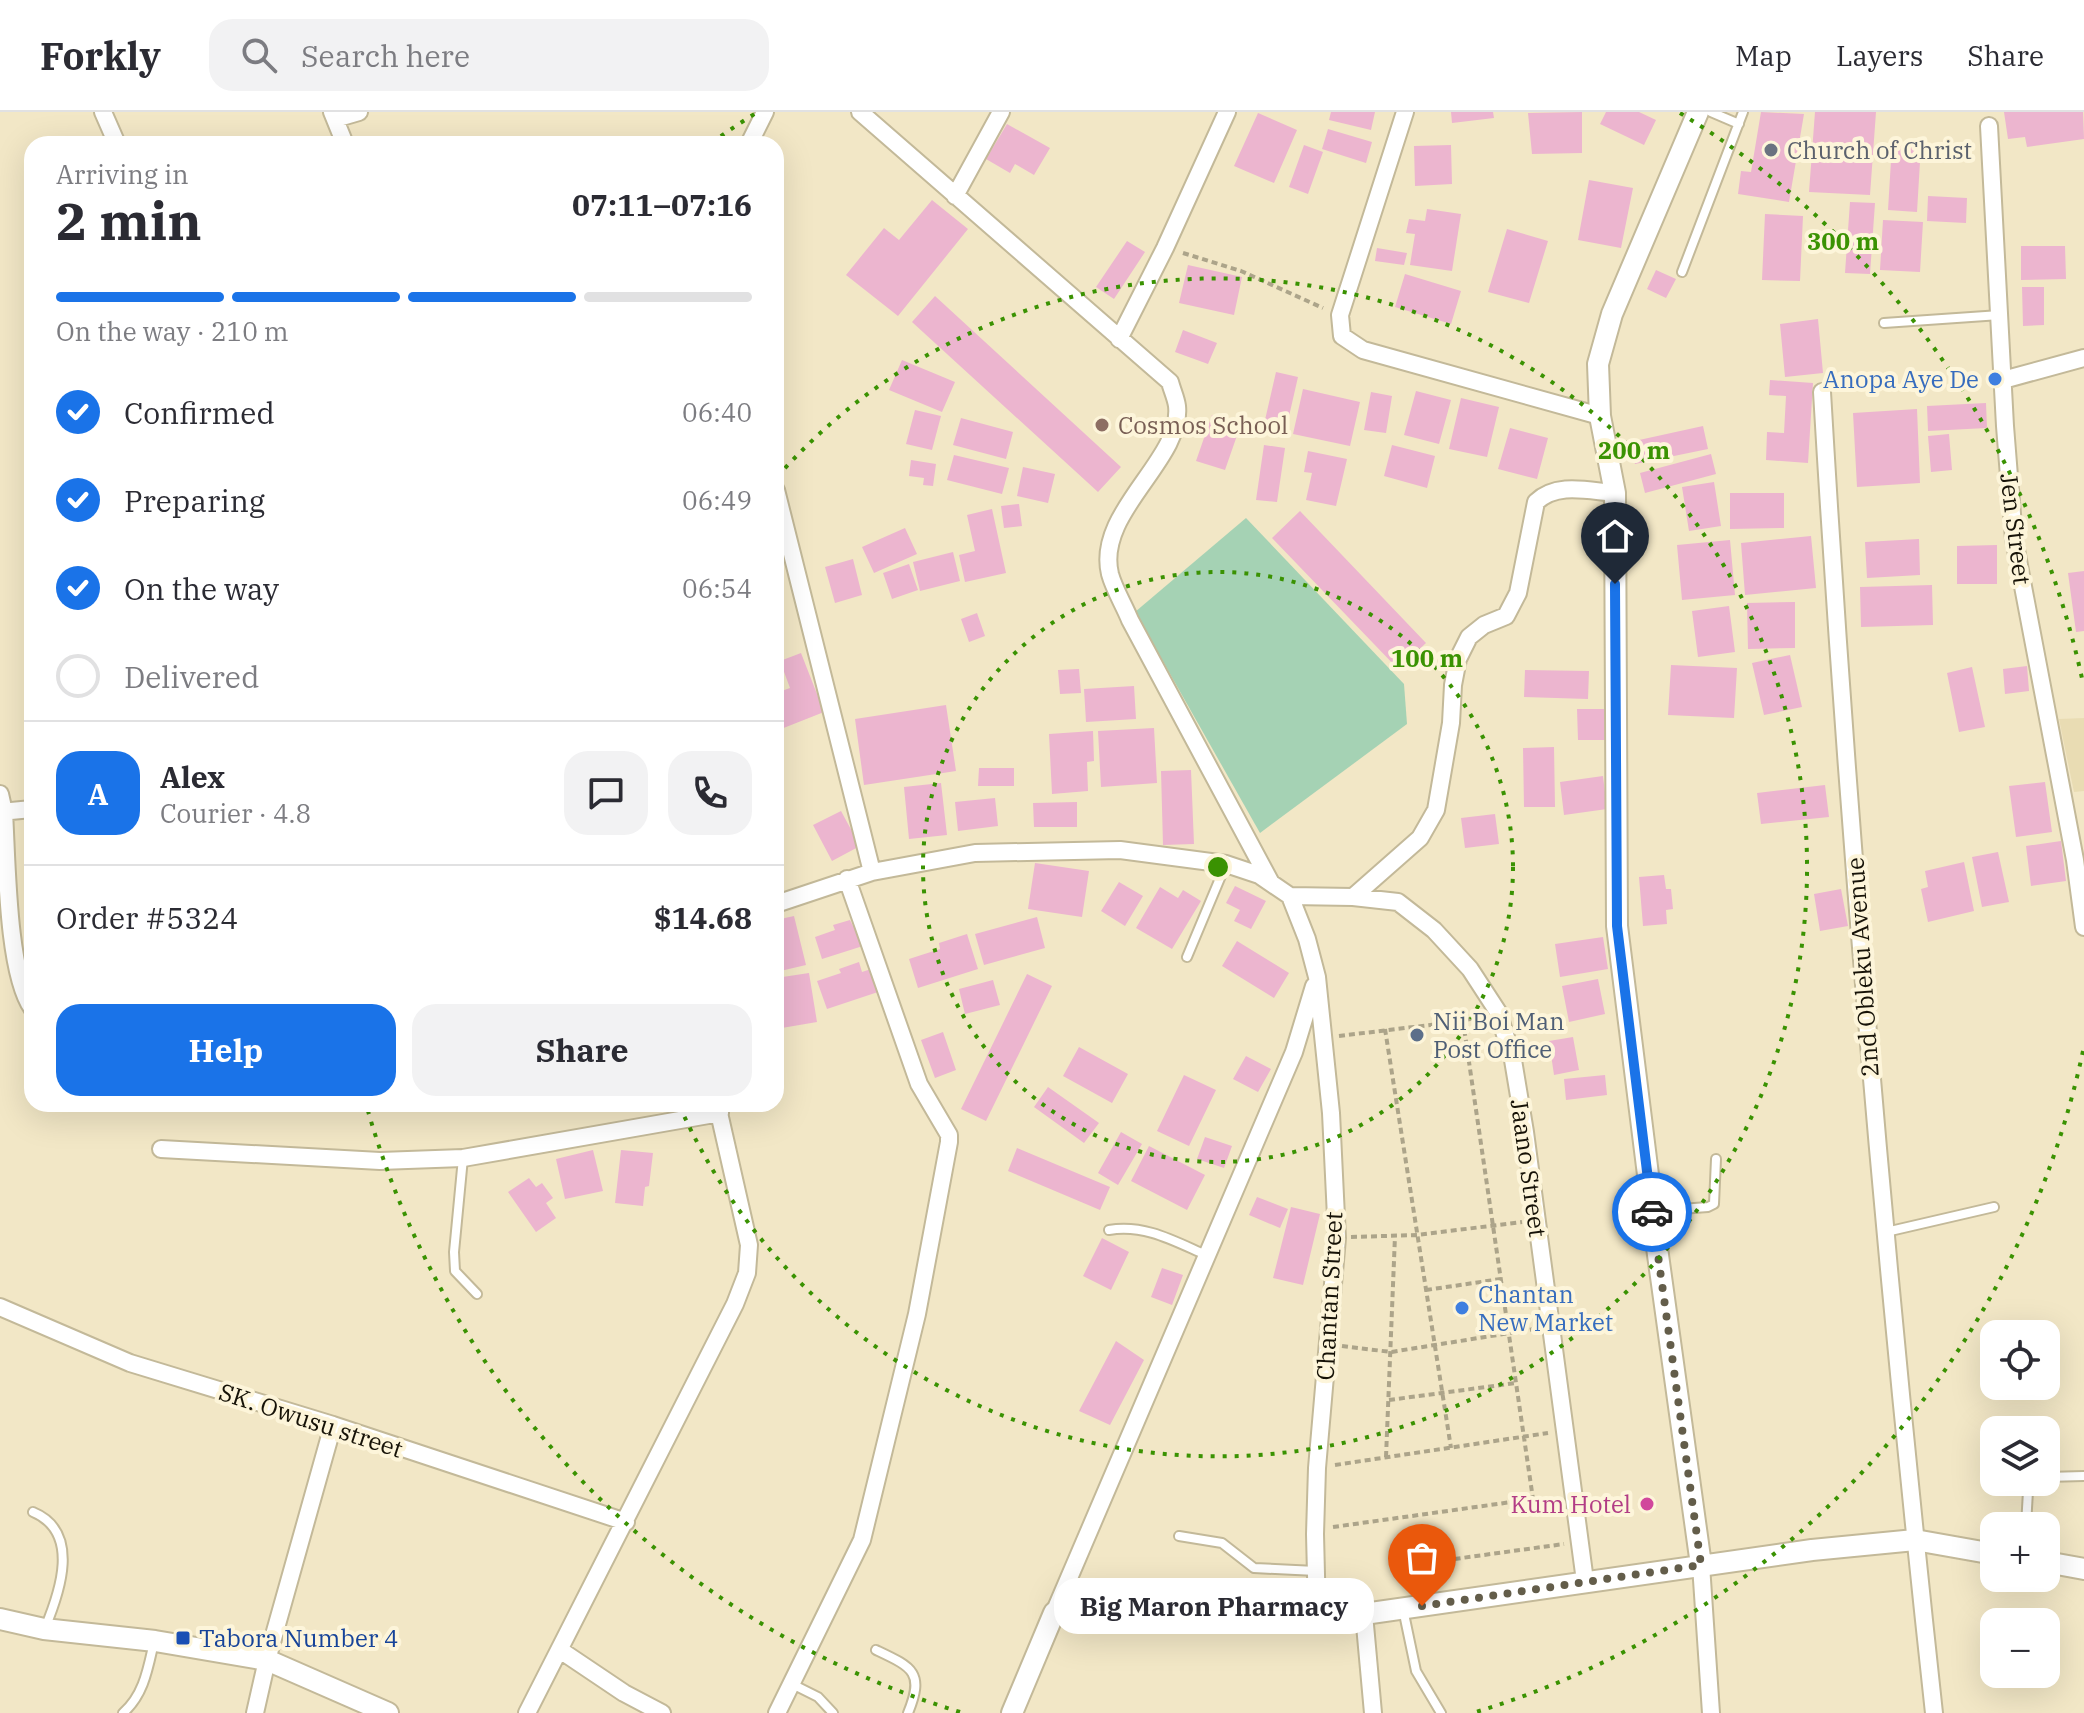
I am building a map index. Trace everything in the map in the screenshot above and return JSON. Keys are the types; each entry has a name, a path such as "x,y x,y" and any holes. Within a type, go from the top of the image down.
{"street":[{"path":"103,112 114,136"},
{"path":"342,136 333,116 359,112"},
{"path":"753,136 765,112"},
{"path":"860,112 1170,382 1177,408 1171,439 1113,532 1109,552 1110,574 1130,620 1272,884"},
{"path":"955,196 1001,112"},
{"path":"1119,339 1165,248 1227,112"},
{"path":"1405,112 1340,315 1342,336 1363,350 1600,416"},
{"path":"1698,112 1612,314 1598,364 1600,416 1615,493 1617,926 1652,1211 1701,1565 1711,1713"},
{"name":"Jen Street","path":"1989,126 2014,539 2075,860 2084,927"},
{"path":"2003,380 2084,358"},
{"name":"2nd Obleku Avenue","path":"1822,392 1839,674 1871,1085 1934,1713"},
{"path":"1353,897 1420,838 1436,810 1458,659 1469,637 1484,625 1506,616 1518,593 1536,502 1545,494 1560,489 1615,493"},
{"path":"784,522 872,872"},
{"path":"0,794 15,964 24,993"},
{"path":"2,812 24,810"},
{"path":"784,901 872,872 975,853 1120,850 1226,864 1259,875 1290,896"},
{"path":"777,1713 862,1540 917,1314 949,1142 949,1135 919,1084 847,879"},
{"name":"Jaano Street","path":"1290,896 1353,897 1398,902 1434,930 1470,969 1498,1012 1513,1060 1585,1581"},
{"name":"Chantan Street","path":"1290,896 1307,939 1317,977 1331,1113 1337,1238 1317,1468 1317,1615"},
{"path":"1012,1713 1294,1052 1317,977"},
{"path":"161,1149 380,1161 463,1158 702,1112"},
{"path":"527,1713 735,1304 747,1273 749,1245 719,1112"},
{"name":"SK. Owusu street","path":"0,1307 130,1363 333,1425 626,1522"},
{"path":"255,1713 333,1425"},
{"path":"1054,1613 1212,1618 1364,1614 1812,1550 1915,1540 1980,1552"},
{"path":"2060,1565 2084,1569"},
{"path":"1364,1614 1373,1713"},
{"path":"0,1619 44,1629 155,1641 267,1660 388,1713"},
{"path":"560,1650 624,1693 662,1713"}],"lane":[{"path":"1711,112 1739,124"},
{"path":"1682,272 1743,112"},
{"path":"1884,323 2001,315"},
{"path":"1187,957 1226,864"},
{"path":"463,1158 455,1271 477,1294"},
{"path":"1652,1211 1714,1204 1716,1159"},
{"path":"1885,1232 1994,1207"},
{"path":"1109,1230 1131,1228 1145,1231 1206,1255"},
{"path":"2060,1477 2084,1476"},
{"path":"33,1512 46,1517 63,1550 58,1592 44,1629"},
{"path":"1179,1536 1222,1543 1254,1568 1316,1571"},
{"path":"1403,1608 1416,1671 1441,1713"},
{"path":"123,1713 145,1682 155,1641"},
{"path":"876,1650 903,1663 915,1676 917,1692 908,1713"},
{"path":"792,1684 818,1697 833,1713"}],"path":[{"path":"1165,248 1241,271 1340,315"},
{"path":"1323,1038 1463,1021 1498,1012"},
{"path":"1315,1530 1533,1499 1463,1021"},
{"path":"1385,1029 1451,1448"},
{"path":"1337,1238 1417,1235 1537,1220"},
{"path":"1386,1457 1395,1236"},
{"path":"1426,1290 1501,1279"},
{"path":"1328,1345 1391,1352 1551,1327"},
{"path":"1389,1400 1516,1383"},
{"path":"1317,1468 1565,1431"},
{"path":"1418,1564 1579,1542"}],"shaded area":[{"path":"2084,718 2084,791 2074,792 2059,719"}],"green space":[{"path":"1246,518 1404,684 1407,724 1260,833 1135,612"}],"building":[{"path":"1331,112 1375,112 1371,130 1329,120"},
{"path":"1451,112 1493,112 1494,118 1452,123"},
{"path":"1582,112 1582,153 1532,154 1528,113"},
{"path":"1606,112 1639,112 1656,120 1644,145 1600,124"},
{"path":"1761,112 1804,114 1789,202 1738,194 1741,171 1751,172"},
{"path":"1815,112 1876,112 1870,195 1809,192"},
{"path":"2004,112 2083,112 2084,139 2027,147 2025,137 2008,139"},
{"path":"1258,113 1297,130 1274,183 1234,166"},
{"path":"1007,124 1050,148 1034,175 1015,164 1010,173 986,159"},
{"path":"1328,129 1372,142 1366,163 1322,149"},
{"path":"1892,144 1921,145 1917,212 1888,210"},
{"path":"1304,145 1323,152 1308,194 1289,187"},
{"path":"1451,145 1452,184 1415,186 1414,146"},
{"path":"1589,180 1633,188 1621,248 1578,240"},
{"path":"1928,196 1967,198 1966,223 1927,221"},
{"path":"932,200 968,229 898,316 846,275 884,228 899,240"},
{"path":"1850,202 1875,203 1870,274 1845,273"},
{"path":"1427,209 1461,214 1452,271 1410,265 1415,234 1406,233 1409,219 1425,221"},
{"path":"1765,214 1803,216 1800,281 1762,280"},
{"path":"1883,220 1923,222 1920,272 1880,270"},
{"path":"1507,229 1548,241 1529,303 1488,292"},
{"path":"1127,241 1145,252 1114,299 1096,287"},
{"path":"2021,246 2065,246 2066,279 2021,280"},
{"path":"1377,248 1407,253 1404,265 1375,261"},
{"path":"1188,265 1242,277 1234,315 1179,303"},
{"path":"1656,270 1676,279 1666,298 1647,289"},
{"path":"1405,274 1461,291 1451,324 1395,307"},
{"path":"2022,287 2044,287 2044,325 2023,326"},
{"path":"935,296 1121,467 1098,492 912,322"},
{"path":"1818,319 1823,373 1785,377 1780,324"},
{"path":"1183,330 1217,343 1208,364 1175,352"},
{"path":"902,360 955,382 942,412 889,390"},
{"path":"1276,372 1298,377 1287,425 1265,420"},
{"path":"1770,380 1813,383 1808,463 1766,460 1767,432 1784,433 1786,396 1769,395"},
{"path":"1303,389 1360,402 1350,446 1293,434"},
{"path":"1416,391 1451,400 1439,444 1404,435"},
{"path":"1371,392 1392,396 1386,433 1364,430"},
{"path":"1461,398 1499,407 1487,457 1449,449"},
{"path":"1986,403 1987,428 1928,431 1927,406"},
{"path":"1917,409 1920,483 1857,487 1853,413"},
{"path":"915,410 941,416 932,450 906,444"},
{"path":"1212,415 1241,424 1225,470 1196,461"},
{"path":"961,418 1013,432 1006,459 953,445"},
{"path":"1703,426 1708,449 1635,464 1630,442"},
{"path":"1510,428 1548,438 1537,479 1498,469"},
{"path":"1949,434 1952,470 1931,472 1928,436"},
{"path":"1264,445 1285,448 1277,502 1256,500"},
{"path":"1392,445 1435,456 1427,488 1384,476"},
{"path":"1308,451 1347,459 1336,506 1306,500 1312,473 1304,472"},
{"path":"1711,454 1716,474 1645,493 1640,473"},
{"path":"954,455 1009,468 1002,494 947,480"},
{"path":"911,460 936,464 933,486 923,485 924,478 909,476"},
{"path":"1023,467 1055,474 1048,503 1017,496"},
{"path":"1714,482 1721,526 1689,531 1682,487"},
{"path":"1730,493 1784,493 1784,528 1730,529"},
{"path":"1019,504 1022,526 1004,528 1001,506"},
{"path":"992,509 1006,573 965,582 959,555 975,551 967,515"},
{"path":"1300,511 1426,643 1398,669 1272,538"},
{"path":"905,528 917,554 874,573 862,547"},
{"path":"1811,536 1816,588 1745,595 1741,543"},
{"path":"1919,539 1920,575 1867,578 1865,542"},
{"path":"1730,540 1735,595 1682,600 1677,545"},
{"path":"1997,545 1997,584 1957,584 1957,546"},
{"path":"953,552 960,581 920,591 913,562"},
{"path":"853,559 862,595 835,603 825,567"},
{"path":"909,564 918,590 892,599 883,573"},
{"path":"2084,571 2084,631 2076,632 2068,573"},
{"path":"1932,585 1933,625 1861,627 1860,587"},
{"path":"1795,602 1795,648 1748,649 1747,603"},
{"path":"1729,606 1735,652 1698,657 1692,611"},
{"path":"977,613 985,636 969,642 961,619"},
{"path":"801,653 824,712 784,728 784,690 790,688 784,672 784,659"},
{"path":"1790,655 1802,707 1764,715 1752,663"},
{"path":"1671,665 1737,668 1734,718 1668,715"},
{"path":"2027,666 2029,691 2005,694 2003,669"},
{"path":"1972,667 1985,727 1959,732 1947,673"},
{"path":"1079,669 1081,693 1060,694 1058,670"},
{"path":"1525,670 1589,671 1588,699 1524,697"},
{"path":"1134,686 1136,719 1086,722 1084,689"},
{"path":"946,705 956,771 864,785 855,719"},
{"path":"1577,709 1607,709 1607,740 1578,740"},
{"path":"1154,728 1157,783 1101,787 1098,731"},
{"path":"1093,731 1094,761 1087,762 1088,791 1052,794 1049,734"},
{"path":"1554,747 1555,807 1524,807 1523,748"},
{"path":"979,768 1014,768 1014,786 978,786"},
{"path":"1191,770 1194,844 1163,845 1161,771"},
{"path":"1603,776 1607,809 1564,815 1560,782"},
{"path":"2045,782 2052,832 2016,837 2009,786"},
{"path":"941,783 947,835 909,839 904,787"},
{"path":"1825,785 1829,817 1761,824 1757,793"},
{"path":"995,798 998,826 958,831 955,802"},
{"path":"1077,802 1077,827 1034,827 1033,803"},
{"path":"841,811 860,846 832,861 813,825"},
{"path":"1495,814 1499,844 1465,848 1461,818"},
{"path":"2061,841 2066,881 2031,886 2026,846"},
{"path":"1998,852 2009,902 1982,907 1972,857"},
{"path":"1964,862 1974,911 1928,922 1921,889 1928,887 1925,871"},
{"path":"1035,863 1089,871 1082,917 1028,909"},
{"path":"1664,875 1666,889 1671,889 1673,909 1666,910 1667,924 1643,926 1639,877"},
{"path":"1119,882 1143,896 1125,926 1101,911"},
{"path":"1235,886 1266,901 1251,929 1234,921 1240,910 1226,903"},
{"path":"1160,887 1178,898 1183,890 1201,901 1172,949 1136,928"},
{"path":"1841,889 1848,926 1820,931 1814,894"},
{"path":"794,916 806,965 784,970 784,918"},
{"path":"1037,917 1045,948 984,965 975,934"},
{"path":"850,920 853,926 859,924 866,945 822,959 815,937 835,930 833,925"},
{"path":"967,934 978,969 918,988 909,959 940,949 939,943"},
{"path":"1603,937 1608,969 1560,977 1555,944"},
{"path":"1237,941 1289,973 1274,998 1222,966"},
{"path":"859,962 862,972 874,968 881,991 827,1009 817,981 841,973 839,969"},
{"path":"809,973 817,1022 784,1028 784,977"},
{"path":"1027,974 1052,986 986,1121 961,1109"},
{"path":"1598,979 1605,1014 1569,1022 1562,986"},
{"path":"993,980 1000,1005 965,1014 959,989"},
{"path":"943,1032 956,1070 935,1078 921,1040"},
{"path":"1573,1037 1579,1070 1554,1075 1549,1041"},
{"path":"1079,1047 1128,1074 1112,1103 1063,1076"},
{"path":"1246,1056 1271,1069 1258,1092 1233,1079"},
{"path":"1184,1075 1216,1090 1189,1146 1157,1131"},
{"path":"1605,1075 1607,1095 1566,1100 1564,1079"},
{"path":"1048,1087 1099,1123 1084,1143 1034,1107"},
{"path":"1121,1132 1142,1144 1118,1185 1098,1173"},
{"path":"1205,1137 1232,1146 1224,1168 1197,1159"},
{"path":"1149,1146 1205,1175 1187,1210 1131,1181"},
{"path":"1017,1148 1110,1187 1100,1210 1008,1171"},
{"path":"593,1150 603,1191 565,1199 556,1159"},
{"path":"621,1150 653,1153 643,1206 615,1203"},
{"path":"529,1178 536,1187 542,1183 553,1198 546,1203 556,1218 536,1232 508,1192"},
{"path":"1257,1197 1288,1209 1280,1228 1249,1215"},
{"path":"1291,1207 1320,1214 1303,1285 1273,1278"},
{"path":"1102,1238 1129,1252 1111,1290 1083,1276"},
{"path":"1162,1268 1183,1275 1172,1305 1151,1297"},
{"path":"1116,1341 1144,1360 1110,1425 1079,1411"}],"way so far":[{"path":"1422,1606 1701,1565 1652,1212"}],"place":[{"name":"Church of Christ","path":"1771,150"},
{"name":"Anopa Aye De","path":"1995,379"},
{"name":"Cosmos School","path":"1102,425"},
{"name":"Nii Boi Man Post Office","path":"1417,1035"},
{"name":"Chantan New Market","path":"1462,1308"},
{"name":"Kum Hotel","path":"1647,1504"},
{"name":"Big Maron Pharmacy","path":"1422,1606"},
{"name":"Tabora Number 4","path":"183,1638"}],"route":[{"path":"1615,584 1617,926 1652,1212"}]}
